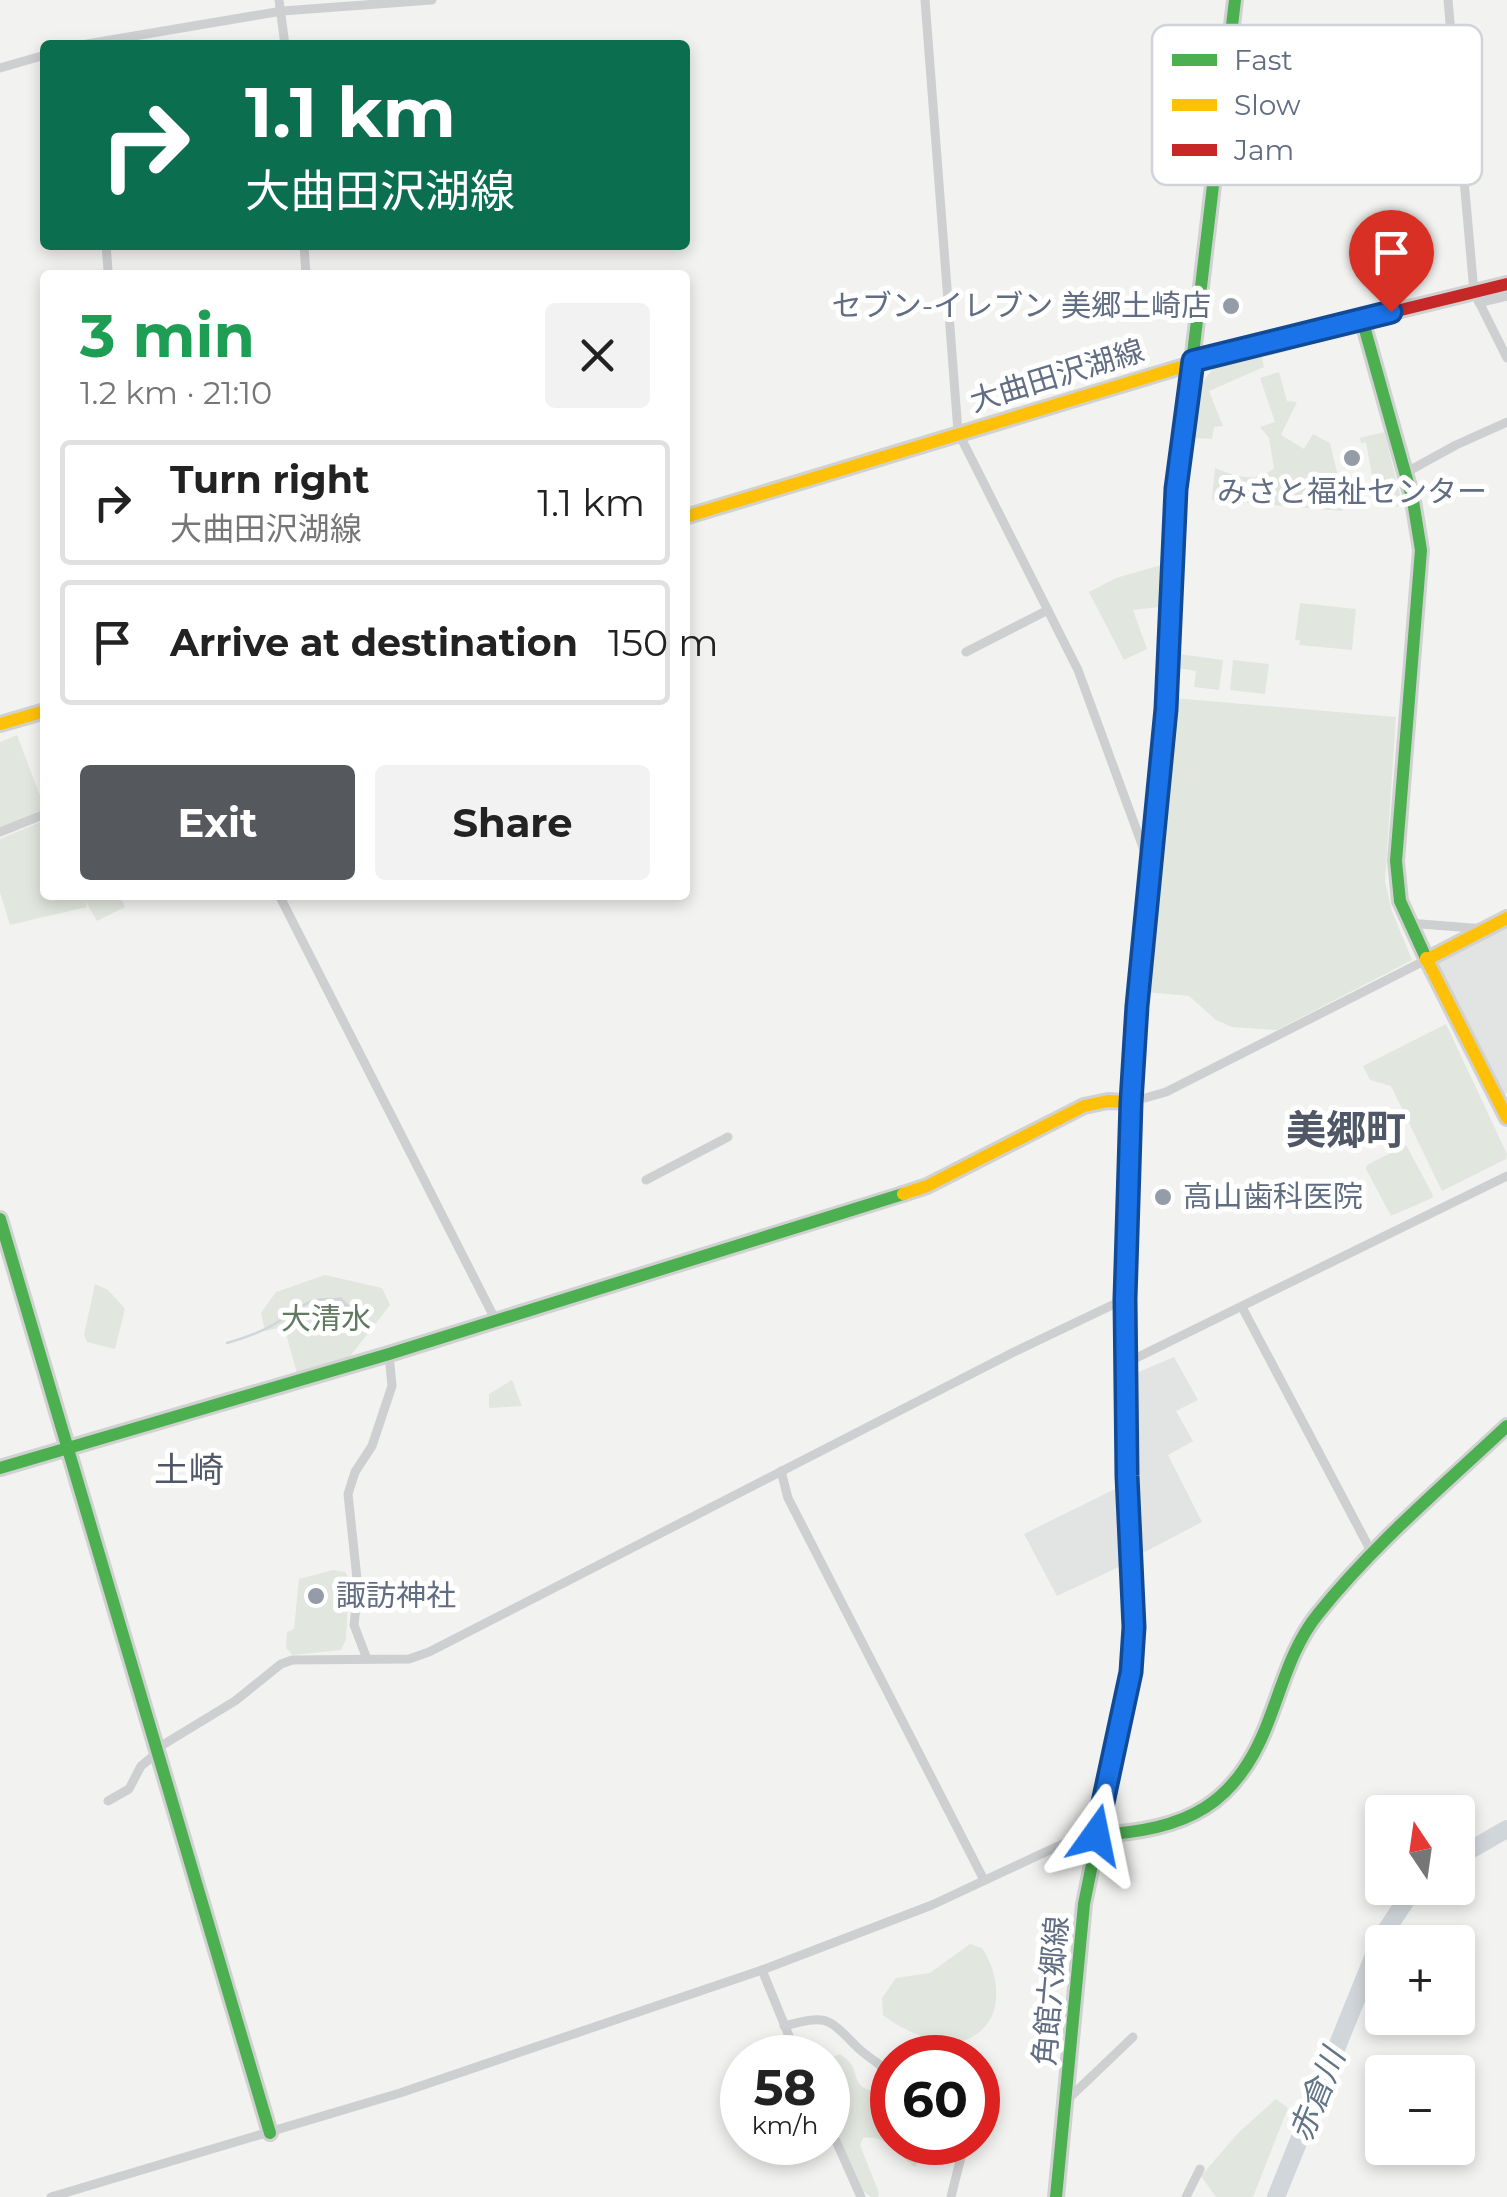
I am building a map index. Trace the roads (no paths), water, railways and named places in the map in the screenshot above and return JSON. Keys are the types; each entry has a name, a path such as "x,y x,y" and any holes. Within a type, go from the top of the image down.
{"street":[{"path":"279,0 285,40"},
{"path":"110,40 282,11 432,0"},
{"path":"925,0 958,432 1078,670 1152,868"},
{"name":"角館六郷線","path":"1232,25 1235,0"},
{"path":"1448,0 1450,25"},
{"path":"0,68 40,56"},
{"name":"角館六郷線","path":"1056,2197 1084,1904 1131,1672 1134,1627 1125,1299 1131,1102 1166,709 1176,489 1213,185"},
{"path":"1465,185 1476,298 1507,358"},
{"path":"106,250 108,270"},
{"name":"大曲田沢湖線","path":"690,515 1193,361 1362,319 1476,298 1507,284"},
{"path":"1476,298 1507,296"},
{"path":"1362,319 1406,473 1421,550 1396,861 1400,900 1426,960 1503,1098 1507,1118"},
{"path":"1406,473 1507,422"},
{"path":"966,652 1048,610"},
{"path":"0,724 40,712"},
{"path":"0,832 40,816"},
{"path":"282,900 495,1318"},
{"path":"0,1468 389,1354 926,1186 1084,1106 1131,1102 1166,1092 1507,918"},
{"path":"1408,923 1487,929"},
{"path":"646,1180 728,1138"},
{"path":"1126,1363 1507,1176"},
{"path":"0,1218 270,2133"},
{"path":"108,1801 128,1789 141,1766 157,1751 235,1701 281,1664 319,1658 409,1659 429,1652 1125,1299"},
{"path":"1242,1307 1373,1555"},
{"path":"366,1659 354,1625 358,1588 348,1494 355,1472 372,1446 392,1386 389,1354"},
{"path":"50,2197 400,2093 762,1970 932,1905 1069,1840 1136,1835 1184,1823 1227,1794 1244,1776 1291,1655 1302,1635 1348,1578 1507,1426"},
{"path":"782,1471 788,1498 984,1880"},
{"path":"762,1970 788,2035"},
{"path":"784,2026 821,2019 834,2023 870,2058"},
{"path":"1066,2102 1133,2036"},
{"path":"846,2165 860,2197"},
{"path":"951,2197 959,2165"},
{"path":"1186,2197 1200,2169"}],"waterway":[{"path":"227,1343 266,1329 307,1303 328,1299"},
{"name":"赤倉川","path":"1475,1847 1507,1829"},
{"name":"赤倉川","path":"1276,2197 1381,1938 1403,1905"}],"place":[{"name":"セブン-イレブン 美郷土崎店","path":"1231,306"},
{"name":"みさと福祉センター","path":"1352,458"},
{"name":"高山歯科医院","path":"1163,1197"},
{"name":"諏訪神社","path":"316,1596"}],"district":[{"name":"美郷町","path":"1346,1130"},
{"name":"土崎","path":"189,1470"}],"park label":[{"name":"大清水","path":"326,1319"}]}
